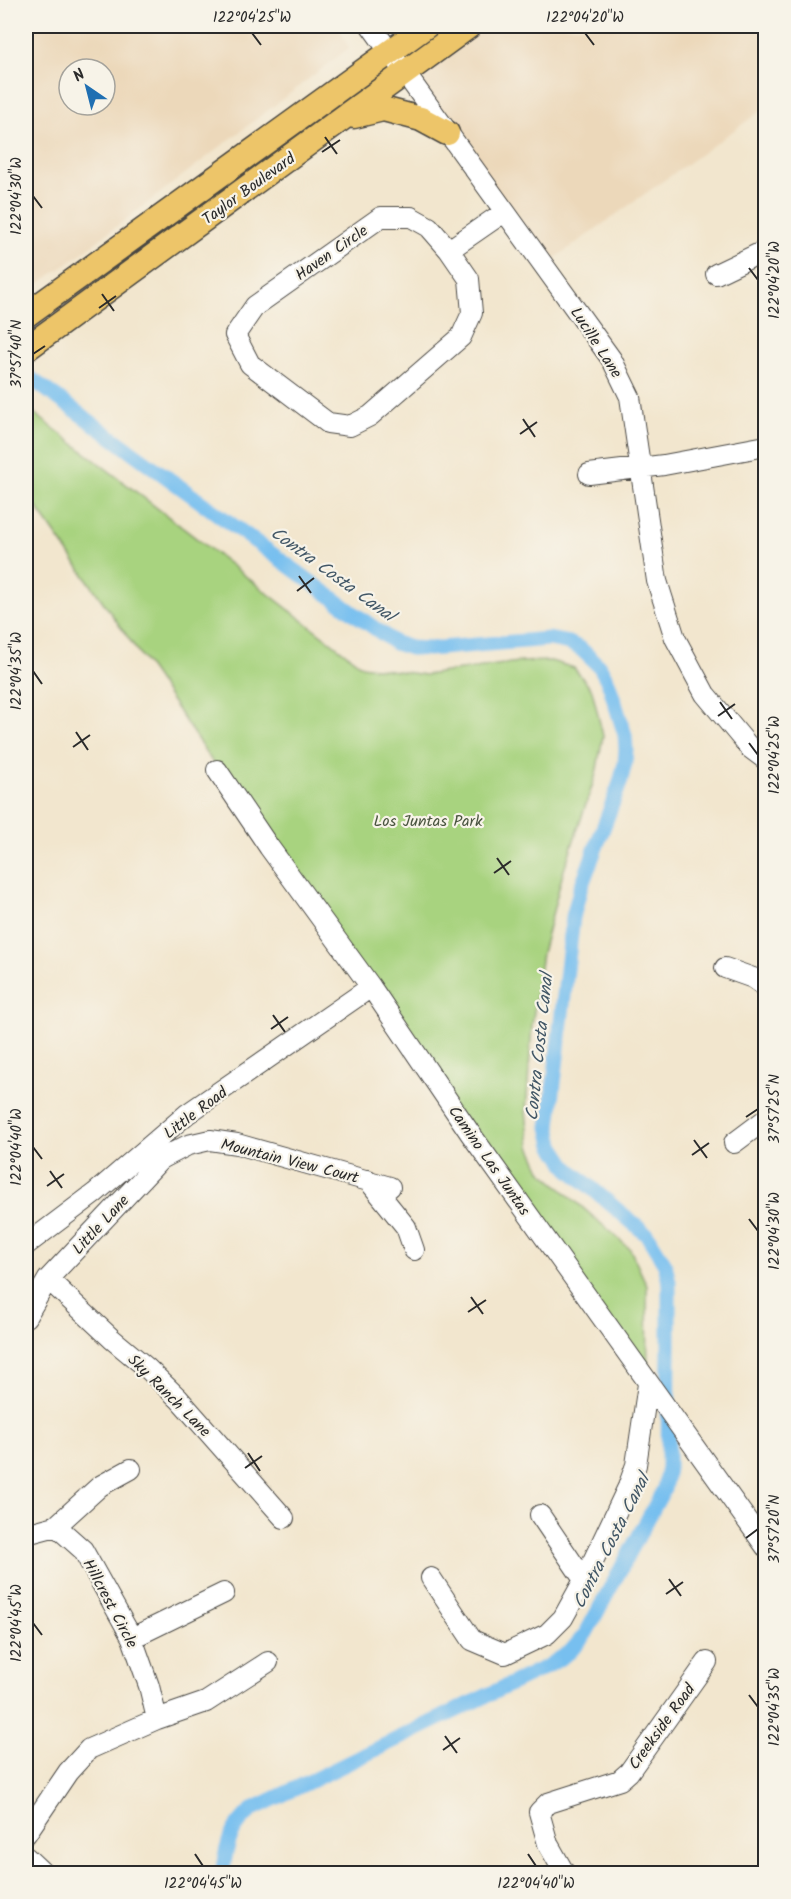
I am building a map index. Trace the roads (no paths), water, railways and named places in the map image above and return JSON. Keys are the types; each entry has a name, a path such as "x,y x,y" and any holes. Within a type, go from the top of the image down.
{"main road":[{"name":"Taylor Boulevard","path":"26,315 426,26"},
{"name":"Taylor Boulevard","path":"26,349 470,26"},
{"path":"343,119 383,109 421,119 447,133"}],"street":[{"name":"Lucille Lane","path":"371,26 612,360 630,397 657,581 675,638 705,694 750,748 765,760"},
{"path":"449,250 504,212"},
{"name":"Haven Circle","path":"381,217 411,217 429,227 449,250 469,279 472,313 461,337 370,416 350,426 328,423 250,364 235,335 255,306 381,217"},
{"path":"716,274 765,250"},
{"path":"588,474 698,459 765,446"},
{"name":"Camino Las Juntas","path":"217,770 470,1133 765,1547"},
{"path":"725,968 753,978 765,987"},
{"name":"Little Road","path":"26,1245 95,1193 187,1114 370,987"},
{"path":"734,1143 765,1119"},
{"name":"Mountain View Court","path":"188,1145 210,1140 237,1144 390,1187"},
{"name":"Little Lane","path":"26,1317 48,1279 161,1159 188,1145"},
{"path":"368,1180 406,1227 414,1250"},
{"name":"Sky Ranch Lane","path":"48,1279 171,1392 284,1518"},
{"path":"431,1578 472,1640 505,1654 547,1634 563,1618 584,1580 628,1487 636,1465 652,1389"},
{"path":"26,1534 57,1526 100,1486 131,1469"},
{"path":"540,1515 584,1580"},
{"name":"Hillcrest Circle","path":"57,1526 83,1550 132,1638 149,1686 157,1719"},
{"path":"132,1638 224,1593"},
{"path":"26,1834 68,1772 89,1749 157,1719 206,1702 268,1662"},
{"name":"Creekside Road","path":"565,1874 548,1844 538,1812 548,1803 620,1780 629,1772 707,1662"},
{"path":"26,1857 45,1874"}],"waterway":[{"name":"Contra Costa Canal","path":"26,375 395,643 411,648 429,649 549,639 569,643 581,649 600,667 609,684 625,735 625,763 620,783 580,890 573,917 549,1127 553,1145 568,1168 647,1235 665,1264 669,1282 669,1345 668,1468 664,1489 586,1633 570,1652 548,1666 253,1809 239,1823 230,1838 222,1874"}],"park label":[{"name":"Los Juntas Park","path":"428,820"}]}
